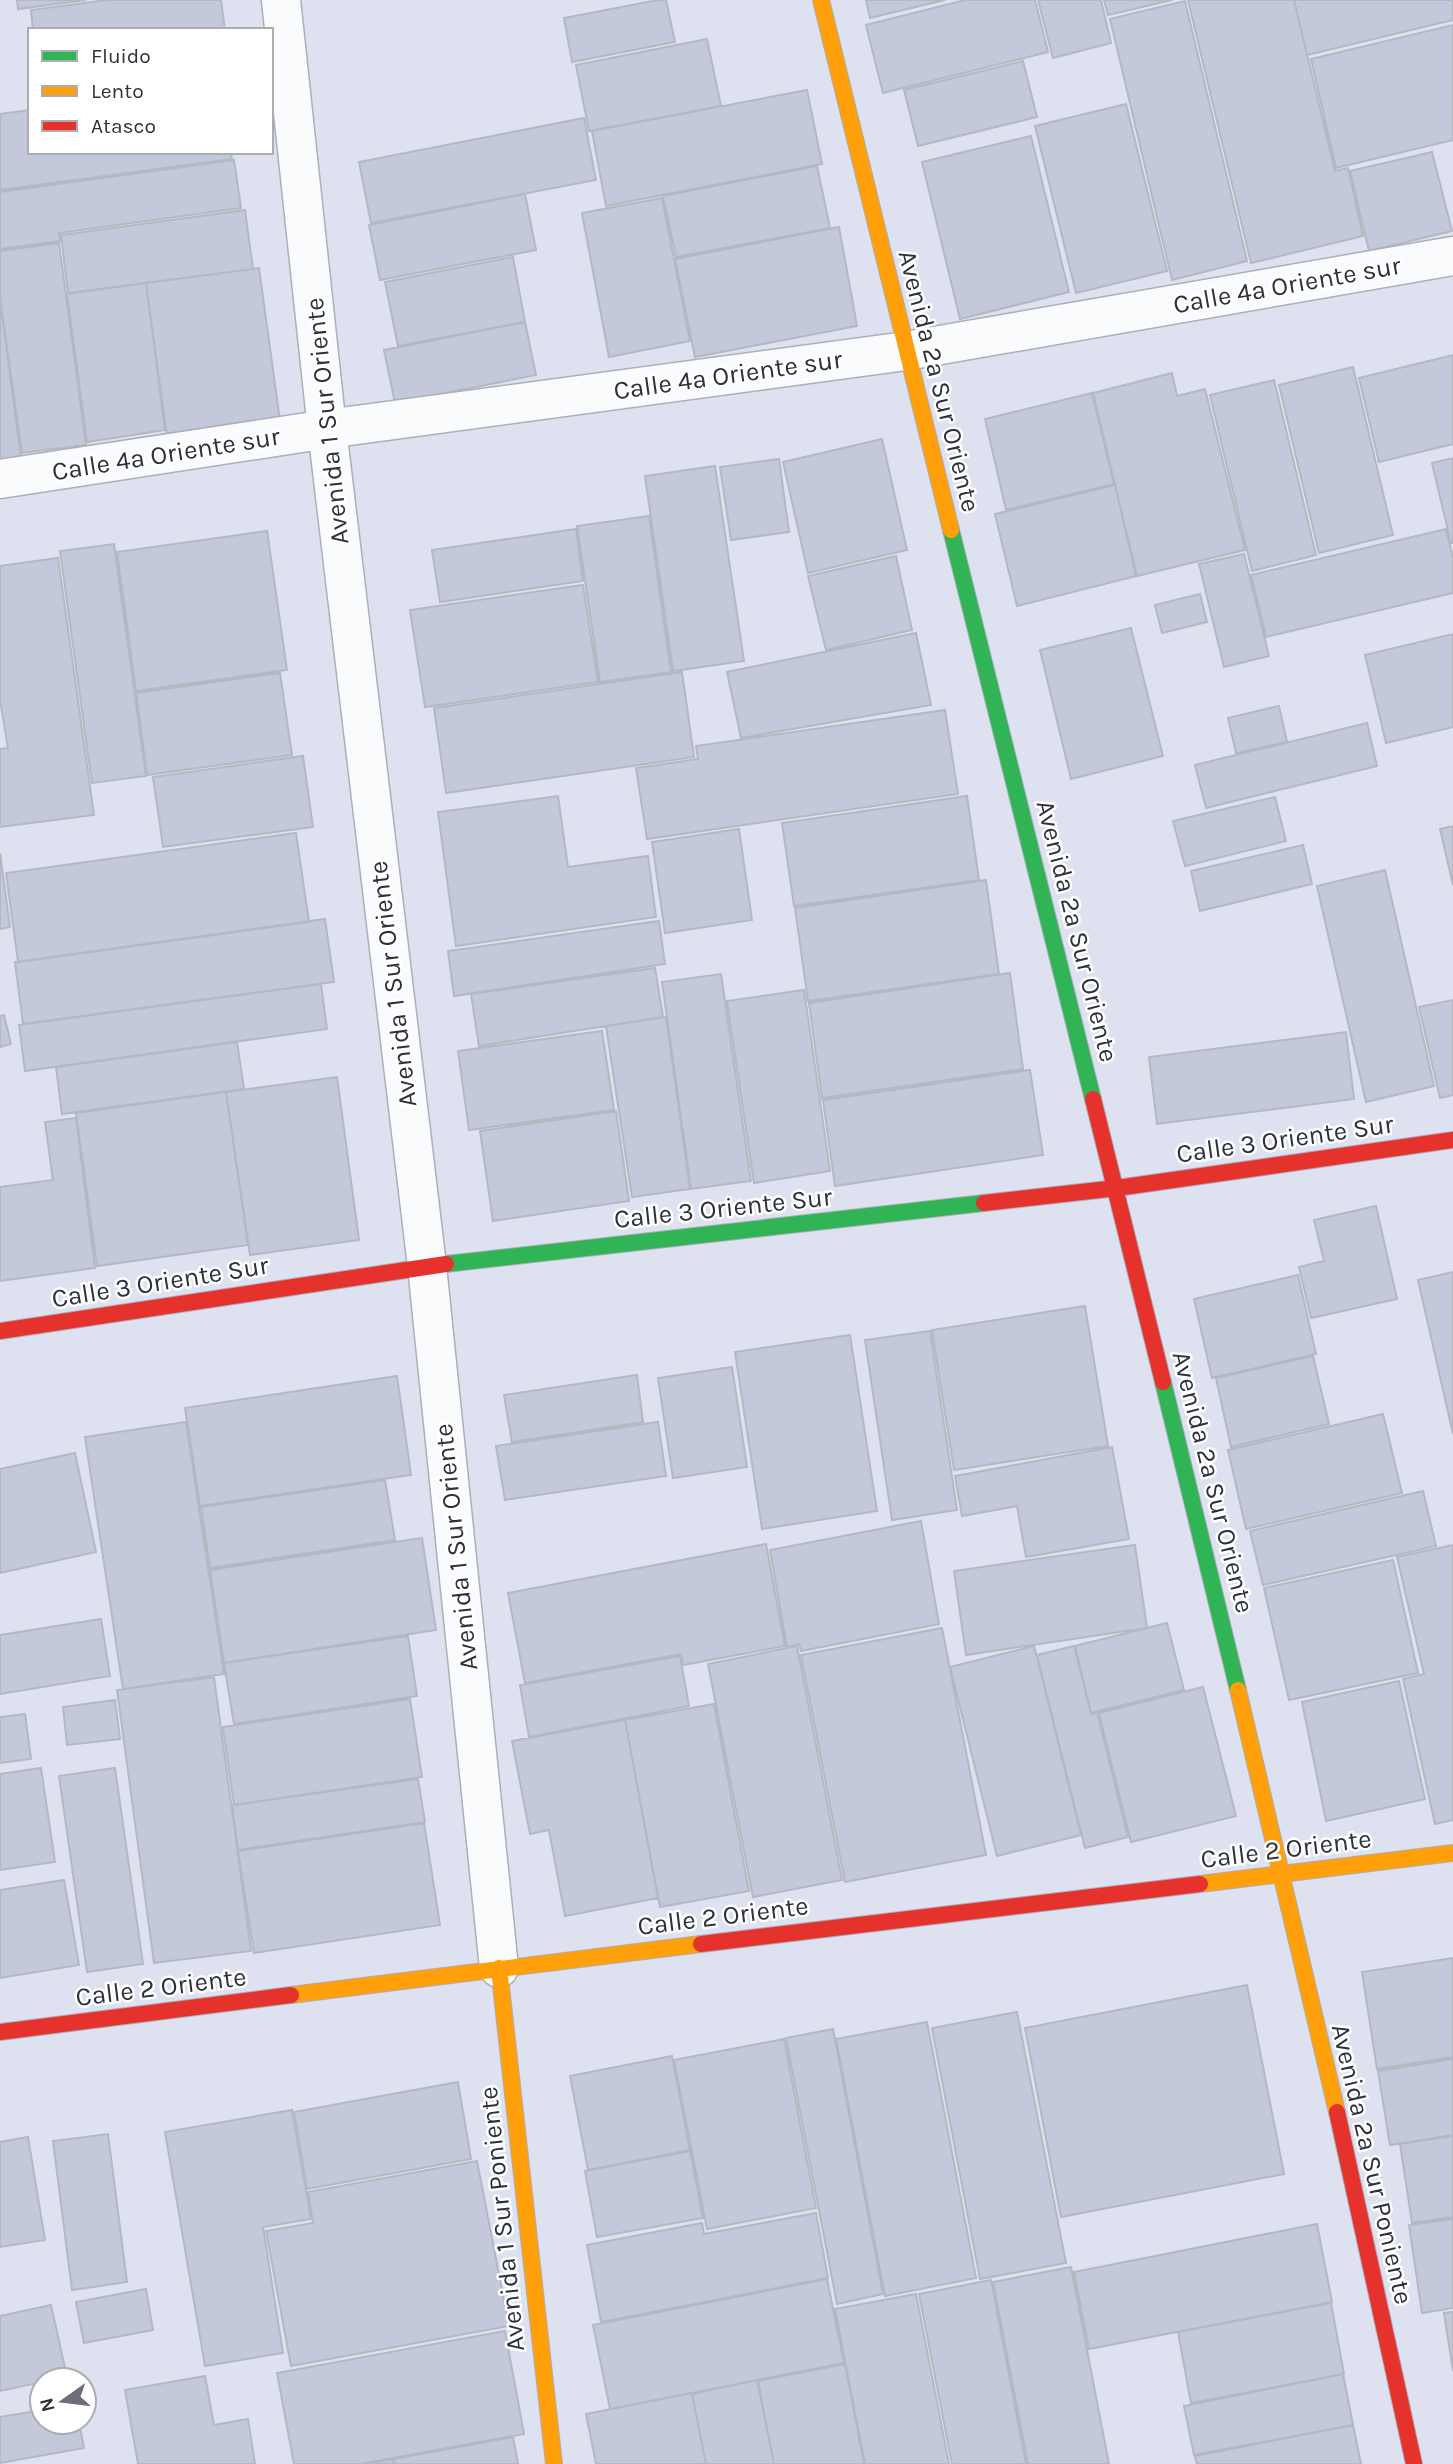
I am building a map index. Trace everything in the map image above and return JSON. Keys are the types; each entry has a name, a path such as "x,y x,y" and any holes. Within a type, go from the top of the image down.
{"street":[{"name":"Avenida 1 Sur Oriente","path":"281,0 327,429 426,1266 499,1968"},
{"name":"Avenida 2a Sur Oriente","path":"821,0 1283,1874"},
{"name":"Calle 4a Oriente sur","path":"0,479 327,429 906,351 1453,256"},
{"name":"Calle 3 Oriente Sur","path":"0,1331 426,1266 1116,1188 1453,1140"},
{"name":"Calle 2 Oriente","path":"0,2032 499,1968 1453,1853"},
{"name":"Avenida 2a Sur Poniente","path":"1283,1874 1414,2464"},
{"name":"Avenida 1 Sur Poniente","path":"499,1968 554,2464"}],"building":[{"path":"17,0 86,0 18,9"},
{"path":"107,0 221,0 225,28 33,28 31,10"},
{"path":"666,0 675,42 572,62 564,18"},
{"path":"866,0 945,0 870,18"},
{"path":"965,0 1035,0 1048,52 883,93 866,25"},
{"path":"1038,0 1101,0 1111,43 1053,58"},
{"path":"1104,0 1172,0 1108,15"},
{"path":"1188,0 1294,0 1335,171 1348,168 1363,236 1251,263"},
{"path":"1294,0 1453,0 1453,20 1307,55"},
{"path":"1185,1 1247,261 1172,280 1110,19"},
{"path":"1453,25 1453,140 1336,168 1311,59"},
{"path":"707,39 721,106 589,131 576,65"},
{"path":"1023,61 1037,117 918,146 904,90"},
{"path":"807,90 822,164 606,206 592,131"},
{"path":"1126,104 1167,271 1076,293 1035,126"},
{"path":"28,110 28,154 231,154 232,159 0,190 0,114"},
{"path":"584,118 596,180 371,223 359,162"},
{"path":"1031,136 1069,292 960,319 922,162"},
{"path":"1432,152 1452,231 1369,251 1350,171"},
{"path":"234,160 241,208 59,233 60,241 0,249 0,192"},
{"path":"817,166 830,228 676,257 663,196"},
{"path":"525,194 536,250 380,280 369,225"},
{"path":"662,198 690,341 609,357 582,213"},
{"path":"245,210 253,269 68,293 61,235"},
{"path":"839,227 857,326 695,357 675,259"},
{"path":"59,243 86,445 22,453 0,298 0,251"},
{"path":"513,257 525,322 398,346 385,282"},
{"path":"259,268 280,421 167,437 146,283"},
{"path":"146,283 165,430 87,442 67,294"},
{"path":"0,299 22,464 0,467"},
{"path":"525,322 536,375 395,403 384,350"},
{"path":"1453,355 1453,444 1379,462 1359,378"},
{"path":"1353,367 1393,535 1319,553 1279,385"},
{"path":"1172,373 1177,396 1205,389 1245,550 1137,576 1093,393"},
{"path":"1274,380 1316,555 1252,571 1210,395"},
{"path":"1092,393 1114,484 1006,510 985,419"},
{"path":"882,439 907,550 808,573 783,462"},
{"path":"1453,458 1453,543 1451,543 1432,463"},
{"path":"779,459 789,532 731,540 720,467"},
{"path":"715,466 744,661 673,671 645,476"},
{"path":"1115,485 1136,576 1017,606 995,514"},
{"path":"649,516 671,672 600,682 577,526"},
{"path":"576,529 583,581 440,602 432,550"},
{"path":"1446,529 1453,558 1453,593 1266,637 1251,575"},
{"path":"267,531 287,670 136,691 117,552"},
{"path":"114,544 146,776 92,783 60,551"},
{"path":"1244,554 1269,656 1224,667 1199,564"},
{"path":"896,556 912,630 826,650 808,576"},
{"path":"58,558 94,815 0,827 0,749 8,748 0,700 0,566"},
{"path":"583,585 598,682 425,707 410,610"},
{"path":"1200,594 1207,622 1162,633 1155,605"},
{"path":"1131,628 1163,756 1071,779 1040,650"},
{"path":"916,633 931,705 741,738 727,672"},
{"path":"1453,634 1453,727 1386,743 1365,655"},
{"path":"682,672 694,757 446,793 434,708"},
{"path":"280,673 292,755 147,775 136,693"},
{"path":"1279,706 1287,742 1236,753 1228,718"},
{"path":"945,710 958,794 647,839 636,768 698,759 696,746"},
{"path":"1367,723 1377,766 1206,808 1195,765"},
{"path":"303,756 313,827 163,847 153,777"},
{"path":"558,796 568,867 648,856 656,917 456,946 438,812"},
{"path":"967,796 979,880 794,906 782,823"},
{"path":"1275,797 1286,841 1185,866 1173,821"},
{"path":"1453,826 1453,885 1440,829"},
{"path":"739,829 752,920 665,933 652,842"},
{"path":"296,833 309,922 18,962 6,873"},
{"path":"1303,845 1312,884 1200,911 1191,871"},
{"path":"0,853 10,927 0,929"},
{"path":"1385,870 1434,1086 1366,1102 1317,886"},
{"path":"986,880 999,974 808,1001 795,908"},
{"path":"325,919 334,982 23,1024 15,962"},
{"path":"659,921 665,964 454,996 448,951"},
{"path":"655,968 663,1017 479,1046 471,994"},
{"path":"1010,973 1023,1069 822,1098 809,1003"},
{"path":"721,974 751,1181 691,1189 662,982"},
{"path":"321,984 327,1029 25,1071 19,1025"},
{"path":"804,990 830,1171 754,1183 727,1001"},
{"path":"1453,1000 1453,1095 1440,1098 1419,1007"},
{"path":"4,1015 11,1044 0,1047 0,1016"},
{"path":"666,1017 690,1189 632,1197 606,1026"},
{"path":"602,1031 614,1110 469,1130 458,1051"},
{"path":"1346,1032 1354,1099 1157,1124 1149,1057"},
{"path":"237,1042 244,1089 62,1114 56,1067"},
{"path":"1030,1070 1043,1155 835,1186 823,1100"},
{"path":"337,1077 359,1240 250,1255 226,1092"},
{"path":"226,1092 248,1245 97,1266 76,1113"},
{"path":"616,1111 629,1201 493,1221 480,1131"},
{"path":"76,1118 95,1268 0,1281 0,1187 53,1180 45,1122"},
{"path":"1376,1206 1397,1299 1311,1318 1299,1267 1324,1261 1314,1220"},
{"path":"1453,1272 1453,1434 1418,1280"},
{"path":"1298,1275 1316,1354 1212,1378 1194,1299"},
{"path":"1085,1306 1108,1446 954,1470 932,1330"},
{"path":"930,1331 957,1510 892,1520 865,1340"},
{"path":"850,1335 877,1511 762,1529 735,1352"},
{"path":"1313,1356 1329,1424 1231,1447 1216,1378"},
{"path":"732,1367 747,1467 673,1478 658,1378"},
{"path":"637,1375 643,1422 512,1442 504,1395"},
{"path":"397,1376 411,1475 200,1506 185,1408"},
{"path":"1383,1414 1402,1493 1246,1529 1228,1450"},
{"path":"186,1422 224,1674 123,1689 85,1437"},
{"path":"658,1422 666,1476 505,1500 496,1446"},
{"path":"1112,1447 1129,1539 1026,1557 1017,1506 962,1516 955,1476"},
{"path":"75,1453 96,1552 0,1573 0,1469"},
{"path":"385,1480 395,1540 210,1568 201,1507"},
{"path":"1423,1491 1436,1546 1263,1585 1250,1531"},
{"path":"921,1521 939,1624 801,1651 799,1644 787,1647 770,1550"},
{"path":"422,1538 436,1630 224,1663 210,1570"},
{"path":"766,1544 785,1646 683,1665 681,1654 525,1683 508,1593"},
{"path":"1135,1545 1147,1628 966,1655 954,1571"},
{"path":"1453,1545 1453,1820 1435,1824 1403,1679 1424,1674 1397,1557"},
{"path":"1393,1560 1418,1673 1289,1700 1264,1588"},
{"path":"101,1619 110,1676 0,1694 0,1635"},
{"path":"1167,1623 1184,1690 1091,1713 1075,1646"},
{"path":"942,1628 986,1855 845,1882 801,1655"},
{"path":"408,1636 417,1696 234,1724 224,1663"},
{"path":"797,1646 842,1880 753,1897 708,1664"},
{"path":"1034,1646 1081,1835 997,1856 950,1667"},
{"path":"1074,1646 1091,1714 1097,1712 1128,1837 1085,1848 1037,1655"},
{"path":"680,1656 689,1706 529,1737 520,1685"},
{"path":"214,1677 251,1951 154,1963 117,1690"},
{"path":"1399,1681 1425,1799 1326,1821 1302,1702"},
{"path":"1203,1687 1236,1816 1131,1842 1099,1713"},
{"path":"410,1699 422,1777 234,1805 223,1727"},
{"path":"115,1700 120,1739 67,1745 63,1707"},
{"path":"714,1704 749,1891 660,1907 625,1720"},
{"path":"25,1714 31,1759 0,1763 0,1717"},
{"path":"625,1720 658,1898 565,1916 549,1830 530,1834 512,1741"},
{"path":"41,1768 55,1862 0,1870 0,1774"},
{"path":"115,1768 143,1964 87,1972 59,1776"},
{"path":"418,1779 425,1822 238,1850 232,1805"},
{"path":"424,1823 440,1925 254,1953 238,1851"},
{"path":"64,1880 79,1965 0,1978 0,1890"},
{"path":"1453,1958 1453,2057 1377,2069 1362,1972"},
{"path":"1247,1985 1284,2174 1061,2217 1025,2028"},
{"path":"1017,2012 1066,2263 980,2279 932,2028"},
{"path":"927,2022 976,2278 885,2296 836,2039"},
{"path":"833,2029 883,2294 837,2304 786,2038"},
{"path":"784,2039 816,2208 707,2229 674,2060"},
{"path":"672,2056 690,2150 588,2170 570,2076"},
{"path":"1453,2059 1453,2135 1390,2145 1378,2071"},
{"path":"458,2082 471,2159 307,2189 294,2112"},
{"path":"292,2110 311,2219 263,2227 283,2353 205,2366 165,2132"},
{"path":"108,2134 127,2282 72,2290 53,2141"},
{"path":"1453,2136 1453,2217 1412,2223 1400,2144"},
{"path":"28,2137 45,2240 0,2247 0,2142"},
{"path":"690,2151 703,2218 597,2237 585,2171"},
{"path":"477,2161 509,2326 291,2366 266,2231 313,2223 308,2192"},
{"path":"816,2213 828,2278 601,2322 587,2245 702,2223 704,2234"},
{"path":"1453,2219 1453,2308 1422,2313 1409,2225"},
{"path":"1317,2224 1332,2302 1089,2349 1074,2272"},
{"path":"1071,2267 1109,2464 1028,2464 993,2282"},
{"path":"827,2279 844,2363 610,2409 593,2325"},
{"path":"991,2280 1026,2464 952,2464 919,2294"},
{"path":"146,2289 153,2330 84,2343 76,2302"},
{"path":"916,2294 949,2464 865,2464 835,2309"},
{"path":"1331,2303 1344,2374 1191,2403 1178,2332"},
{"path":"51,2305 65,2366 28,2366 28,2385 0,2391 0,2316"},
{"path":"1453,2312 1453,2371 1444,2313"},
{"path":"505,2331 524,2434 360,2464 294,2464 277,2373"},
{"path":"845,2364 864,2464 774,2464 758,2381"},
{"path":"1343,2374 1353,2425 1194,2455 1184,2406"},
{"path":"205,2376 214,2425 248,2419 255,2464 138,2464 125,2390"},
{"path":"757,2380 774,2464 706,2464 692,2394"},
{"path":"692,2393 706,2464 596,2464 586,2414"},
{"path":"28,2412 28,2436 82,2436 84,2448 0,2463 0,2417"},
{"path":"1353,2425 1361,2464 1197,2464 1195,2456"},
{"path":"513,2437 518,2464 395,2464 394,2459"},
{"path":"392,2459 393,2464 367,2464"}],"traffic: fast":[{"path":"951,530 1093,1099"},
{"path":"446,1264 984,1203"},
{"path":"1163,1382 1238,1690"}],"traffic: slow":[{"path":"821,0 951,530"},
{"path":"1238,1690 1337,2112"},
{"path":"1200,1884 1453,1853"},
{"path":"291,1995 701,1944"},
{"path":"499,1968 554,2464"}],"traffic: jam":[{"path":"1093,1099 1163,1382"},
{"path":"984,1203 1117,1188 1453,1140"},
{"path":"0,1331 446,1264"},
{"path":"701,1944 1200,1884"},
{"path":"0,2032 291,1995"},
{"path":"1337,2112 1414,2464"}]}
